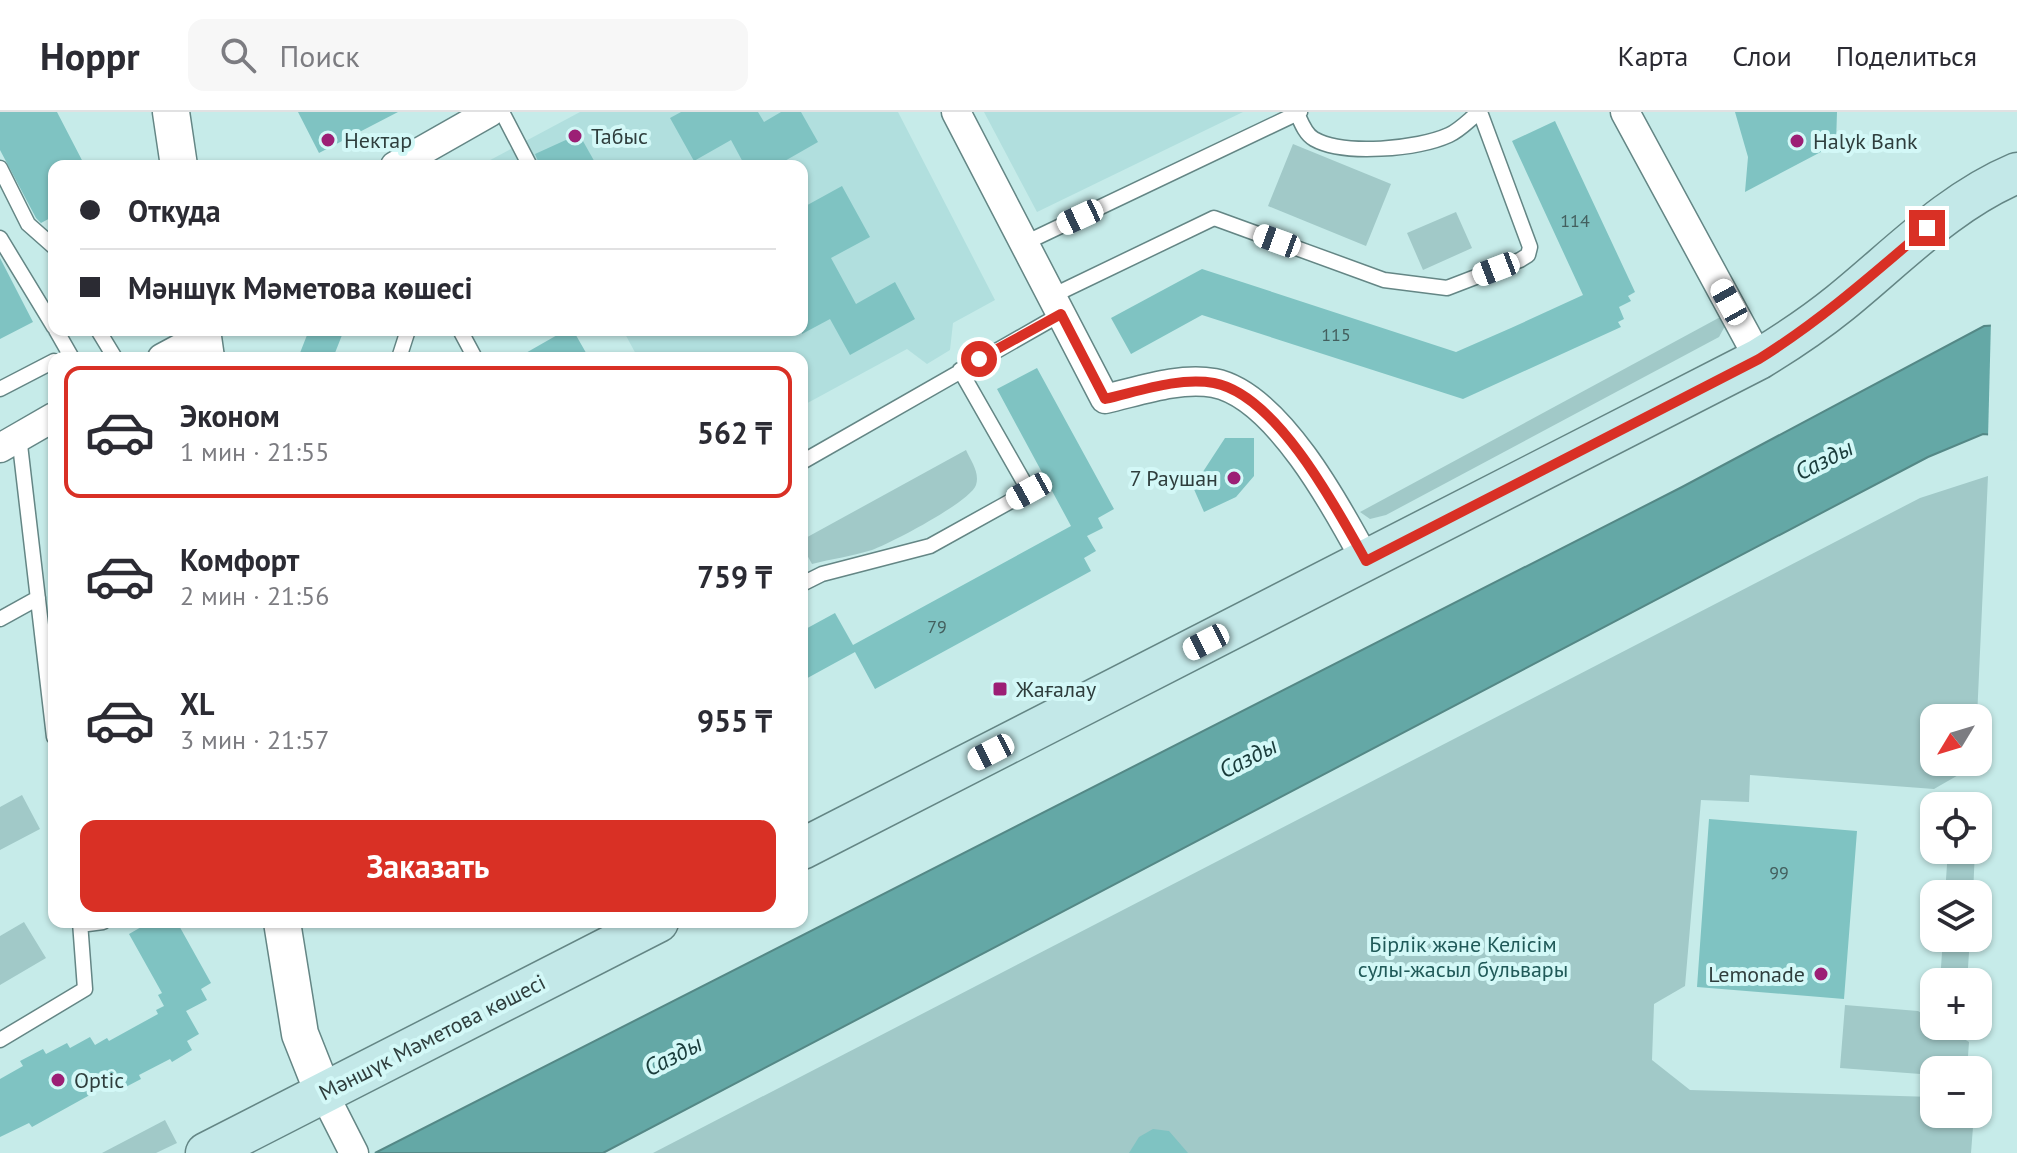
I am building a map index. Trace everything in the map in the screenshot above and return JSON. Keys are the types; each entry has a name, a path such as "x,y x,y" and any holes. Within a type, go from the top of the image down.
{"main road":[{"path":"808,846 1759,359 1841,303 1927,228 1997,181 2017,173"},
{"name":"Мәншүк Мәметова көшесі","path":"206,1153 646,928"}],"street":[{"path":"171,112 178,160"},
{"path":"406,160 490,112"},
{"path":"956,112 1105,399 1189,382 1216,384 1257,406 1321,481 1366,561"},
{"path":"1625,112 1759,359"},
{"path":"176,352 203,341"},
{"path":"10,442 48,420"},
{"path":"283,928 300,1034 323,1092 354,1153"}],"lane":[{"path":"502,112 527,160"},
{"path":"808,459 960,370 1056,305 1214,218 1384,280 1447,288 1520,260 1528,255 1530,247 1479,112 1448,135 1398,148 1337,146 1313,138 1304,128 1298,112 1025,243"},
{"path":"0,168 28,224 48,242"},
{"path":"0,238 48,317"},
{"path":"0,389 48,365"},
{"path":"808,581 822,574 930,546 1029,491 960,370"},
{"path":"10,442 38,598 48,685"},
{"path":"0,619 38,598"},
{"path":"0,1040 85,989 80,928"}],"shaded area":[{"path":"580,112 898,112 995,300 953,323 950,350 927,364 907,349 808,403 808,352 635,352 626,336 808,336 808,160 490,160"},
{"path":"984,112 1243,112 1037,212"}],"green space":[{"path":"1293,144 1391,184 1366,246 1268,206"},
{"path":"1456,212 1472,248 1423,270 1407,233"},
{"path":"1724,315 1725,326 1719,337 1386,515 1370,519 1360,512"},
{"path":"966,450 977,476 976,485 960,501 912,531 872,550 812,564 808,557 808,537"},
{"name":"Бірлік және Келісім сулы-жасыл бульвары","path":"1988,476 1978,704 1920,704 1920,776 1957,776 1934,789 1750,775 1749,802 1701,800 1685,986 1654,1004 1652,1060 1690,1090 1920,1097 1920,1128 1973,1128 1971,1153 653,1153 1920,498"},
{"path":"22,795 40,829 0,850 0,807"},
{"path":"1947,864 1974,864 1974,880 1946,880"},
{"path":"24,922 46,958 0,985 0,936"},
{"path":"1942,952 1969,952 1968,968 1941,968"},
{"path":"1845,1005 1918,1011 1920,1040 1969,1042 1968,1056 1920,1056 1920,1074 1840,1068"},
{"path":"165,1120 177,1143 156,1153 102,1153"}],"water":[{"name":"Сазды","path":"2017,324 2017,437 1983,434 1928,457 603,1153 375,1153 1682,487 1984,326"}],"pier":[{"path":"2017,320 2017,441 1988,438 1991,321"}],"building":[{"path":"0,112 57,112 82,160 48,160 48,219 41,223 36,218 0,150"},
{"name":"Нектар","path":"298,112 398,112 319,153"},
{"path":"681,112 758,112 764,122 781,112 801,112 818,142 786,160 742,160 731,140 693,160 670,118"},
{"path":"1735,112 1837,112 1836,144 1745,192 1748,157"},
{"path":"1555,121 1635,292 1628,296 1631,301 1619,307 1624,319 1618,322 1621,327 1463,399 1202,315 1131,354 1111,318 1202,269 1456,352 1511,328 1583,295 1512,141"},
{"path":"579,134 594,160 538,160 535,154"},
{"path":"842,186 870,237 831,258 856,304 895,282 915,319 850,355 830,319 808,331 808,205"},
{"path":"0,258 33,322 0,339"},
{"path":"307,336 342,336 335,352 300,352"},
{"path":"556,336 576,336 586,352 528,352"},
{"path":"1037,368 1114,509 1098,518 1103,528 1087,536 1096,551 1084,558 1091,571 875,689 855,652 808,678 808,628 835,613 853,645 1071,526 997,389"},
{"path":"1225,438 1254,438 1254,476 1236,497 1204,512 1193,487"},
{"path":"1709,819 1857,831 1844,999 1697,987"},
{"path":"140,928 180,928 211,983 201,989 207,1000 186,1011 199,1034 187,1041 192,1050 139,1075 141,1079 120,1090 115,1081 32,1127 29,1123 0,1137 0,1079 23,1066 20,1061 43,1049 46,1054 67,1043 70,1048 90,1037 95,1045 107,1038 109,1041 158,1014 156,1010 164,1006 158,995 162,993 129,934"},
{"path":"1153,1129 1169,1131 1188,1153 1129,1153 1139,1137"}],"place":[{"name":"Табыс","path":"575,136"},
{"name":"Нектар","path":"328,140"},
{"name":"Halyk Bank","path":"1797,141"},
{"name":"7 Раушан","path":"1234,478"},
{"name":"Жағалау","path":"1000,689"},
{"name":"Lemonade","path":"1821,974"},
{"name":"Optic","path":"58,1080"}],"route":[{"path":"979,359 1061,314 1105,399 1189,382 1216,384 1237,393 1257,406 1321,481 1366,561 1759,359 1841,303 1927,228"}]}
